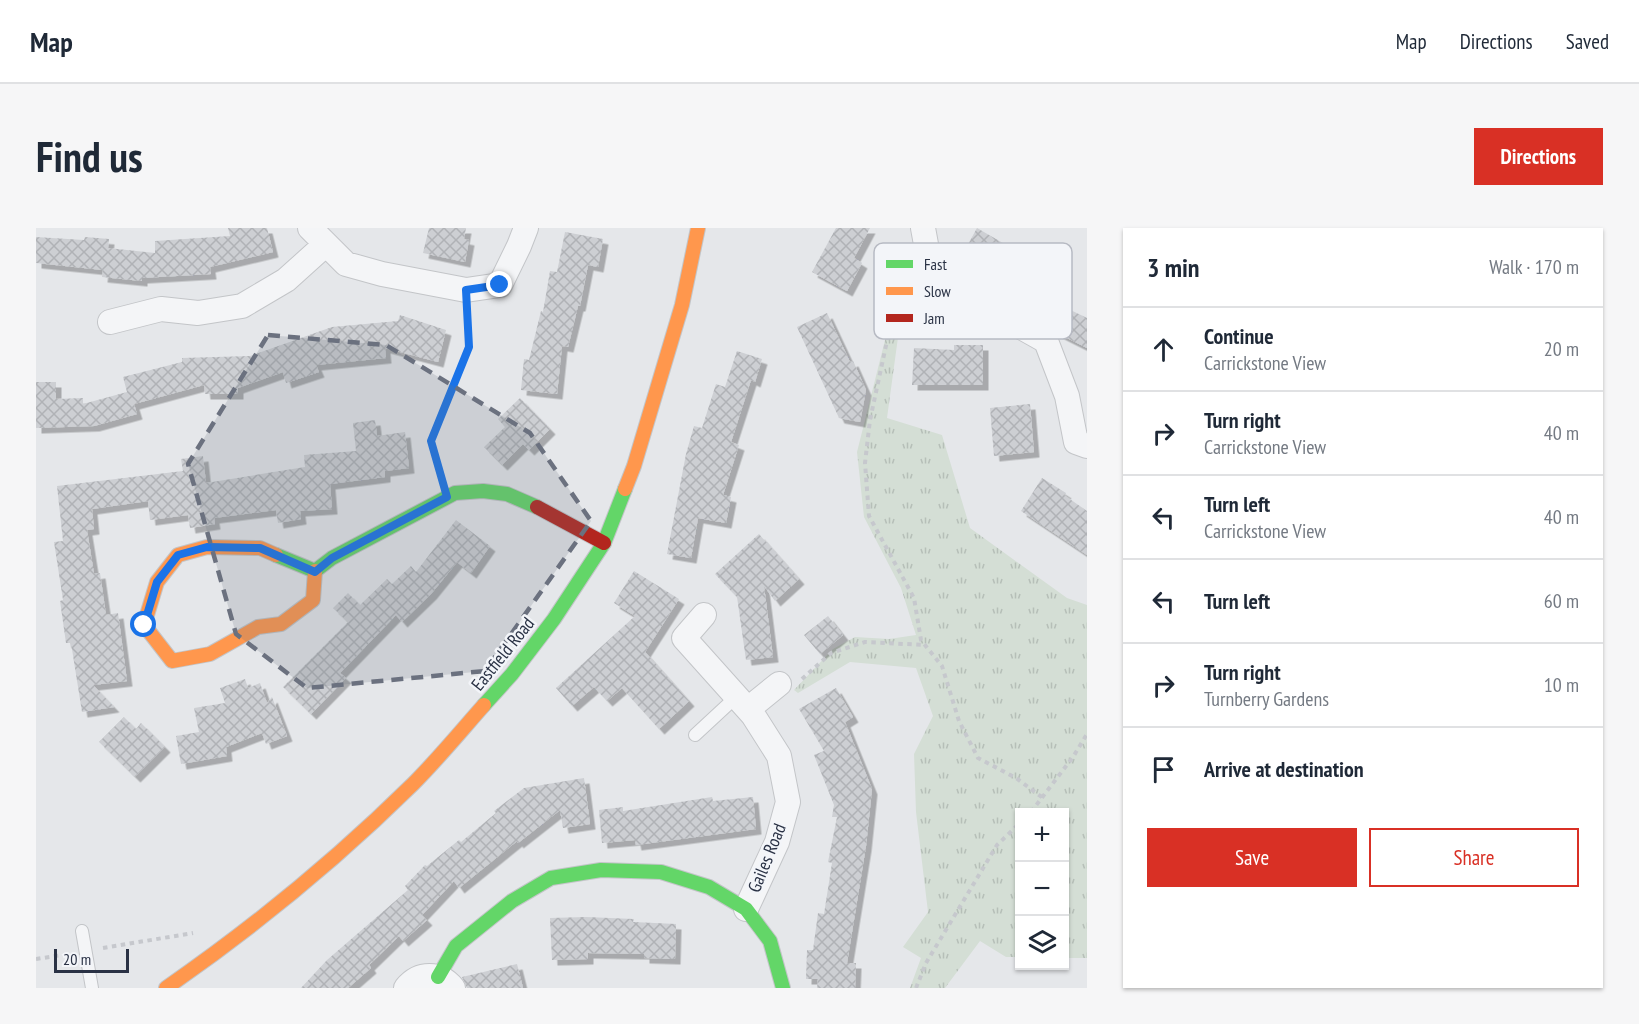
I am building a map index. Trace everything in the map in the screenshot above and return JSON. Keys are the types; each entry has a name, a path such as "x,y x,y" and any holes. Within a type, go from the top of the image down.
{"street":[{"path":"110,322 161,309 198,313 242,306 286,280 318,236 346,264 382,274 466,290 500,285 526,228"},
{"name":"Eastfield Road","path":"166,988 299,888 414,783 512,674 554,619 604,543 634,466 682,305 698,228"},
{"path":"923,228 926,243"},
{"path":"1042,339 1046,341 1067,396 1076,442 1087,446"},
{"path":"315,572 260,548 207,547 178,555 157,582 144,625 172,661 210,654 258,627 281,624 313,600 315,572 332,558 455,493 483,491 507,494 531,504 604,543"},
{"name":"Gailes Road","path":"704,615 684,638 742,703 779,756 788,802 777,842 746,909"},
{"path":"742,703 779,684"},
{"path":"406,988 417,978 425,976 446,982 456,946 512,901 551,878 601,870 662,872 709,887 746,909 770,941 783,988"}],"lane":[{"path":"695,735 742,703"},
{"path":"82,931 92,988"}],"path":[{"path":"447,497 431,441 469,347 466,290"},
{"path":"888,339 870,420 865,463 869,516 914,598 921,640 942,666 959,721 978,758 1016,778 1043,798"},
{"path":"779,684 795,686 831,653 865,642 925,645"},
{"path":"1035,808 1087,734"},
{"path":"916,988 926,963 997,845 1015,828"},
{"path":"36,959 199,932"}],"highlighted area":[{"path":"268,335 386,345 530,433 591,521 485,671 307,688 236,634 188,464"}],"green space":[{"path":"885,339 898,339 887,418 942,435 970,528 1067,598 1087,605 1087,958 1069,958 1069,808 1015,808 1015,957 1006,957 980,941 945,988 910,988 921,958 903,947 928,912 916,812 914,754 933,716 916,668 850,662 798,693 794,690 833,649 855,637 889,639 916,635 901,588 864,517 857,452"}],"building":[{"path":"228,228 267,228 273,252 210,267 211,274 142,278 142,281 102,277 103,270 36,263 36,237 109,239 108,248 155,253 155,241 230,236"},
{"path":"429,228 466,228 464,239 469,240 465,262 423,253"},
{"path":"836,228 870,228 854,258 862,263 847,291 812,272"},
{"path":"977,228 1003,243 969,243"},
{"path":"565,232 603,239 598,267 588,265 580,306 578,306 568,347 562,346 557,394 521,390 524,359 529,360 541,311 543,312 550,271 557,272"},
{"path":"1072,311 1087,318 1087,348 1069,339 1072,339"},
{"path":"827,313 866,390 860,422 839,418 797,327"},
{"path":"400,315 446,330 438,362 385,348 386,358 316,365 319,372 286,383 283,372 238,388 238,394 205,394 204,385 134,404 137,414 94,426 36,428 36,382 56,382 56,399 83,398 83,404 127,392 123,377 182,362 182,358 250,356 332,327 398,321"},
{"path":"954,345 983,345 983,385 912,385 914,348 954,350"},
{"path":"737,351 762,359 755,382 751,380 731,442 739,445 723,495 731,497 726,523 698,518 691,558 667,554 686,454 694,426 702,428 716,384 725,387"},
{"path":"520,398 550,429 529,450 523,444 502,465 484,447 505,427 498,419"},
{"path":"1030,404 1034,452 994,456 990,408"},
{"path":"375,420 377,436 405,432 409,468 385,471 385,477 330,484 332,509 300,511 301,519 278,523 276,510 214,518 215,524 190,528 188,515 150,520 148,501 92,509 94,529 87,530 94,574 100,573 106,615 118,613 127,681 93,685 114,707 82,712 71,643 66,643 60,601 63,600 54,542 63,541 57,486 183,471 181,459 203,456 206,483 305,467 304,455 356,451 353,423"},
{"path":"1042,478 1066,493 1064,495 1087,511 1087,555 1021,511"},
{"path":"456,520 490,546 471,573 457,562 431,594 402,622 396,615 340,673 346,678 311,714 283,687 348,622 333,608 348,593 360,605 387,579 392,584 411,566 416,572"},
{"path":"759,534 799,579 775,601 764,586 773,657 746,660 737,597 715,574"},
{"path":"634,571 679,599 645,652 689,701 659,729 622,688 607,701 594,687 572,706 556,688 635,616 614,603"},
{"path":"828,616 843,635 820,654 804,635"},
{"path":"245,679 248,688 260,683 267,703 272,697 287,736 266,744 262,733 226,747 227,756 181,764 176,736 199,732 194,708 225,703 220,688"},
{"path":"836,688 853,717 845,722 872,789 866,846 847,963 856,963 855,988 817,988 818,979 806,979 807,950 813,950 818,913 824,914 832,863 828,862 837,817 832,817 834,805 814,755 824,751 799,709"},
{"path":"124,717 136,729 141,723 165,747 135,777 99,742"},
{"path":"584,778 590,824 563,828 560,810 459,888 454,881 422,915 427,920 403,941 399,936 369,965 371,968 348,988 301,988 327,960 408,890 405,886 425,865 427,866 459,840 461,842 496,813 494,811 524,788"},
{"path":"712,797 713,801 753,797 756,829 636,845 635,840 602,843 599,810 623,807 623,811"},
{"path":"586,917 676,924 675,959 644,958 644,954 588,953 588,959 552,960 550,918"},
{"path":"517,964 523,988 467,988 462,977"}],"traffic: fast":[{"path":"484,705 512,674 554,619 604,543 625,489"},
{"path":"276,555 315,571 332,558 455,493 483,491 507,494 537,507"},
{"path":"438,977 456,946 512,901 551,878 601,870 661,872 709,887 746,909 770,941 783,988"}],"traffic: slow":[{"path":"625,489 682,305 698,228"},
{"path":"276,555 260,548 207,547 178,555 157,582 144,625 172,661 210,654 258,627 281,624 313,600 315,571"},
{"path":"166,988 263,916 355,839 422,774 484,705"}],"traffic: jam":[{"path":"537,507 604,543"}],"route":[{"path":"144,625 157,582 178,555 207,547 260,548 315,572 332,558 447,497 431,441 469,347 466,290 500,285"}]}
